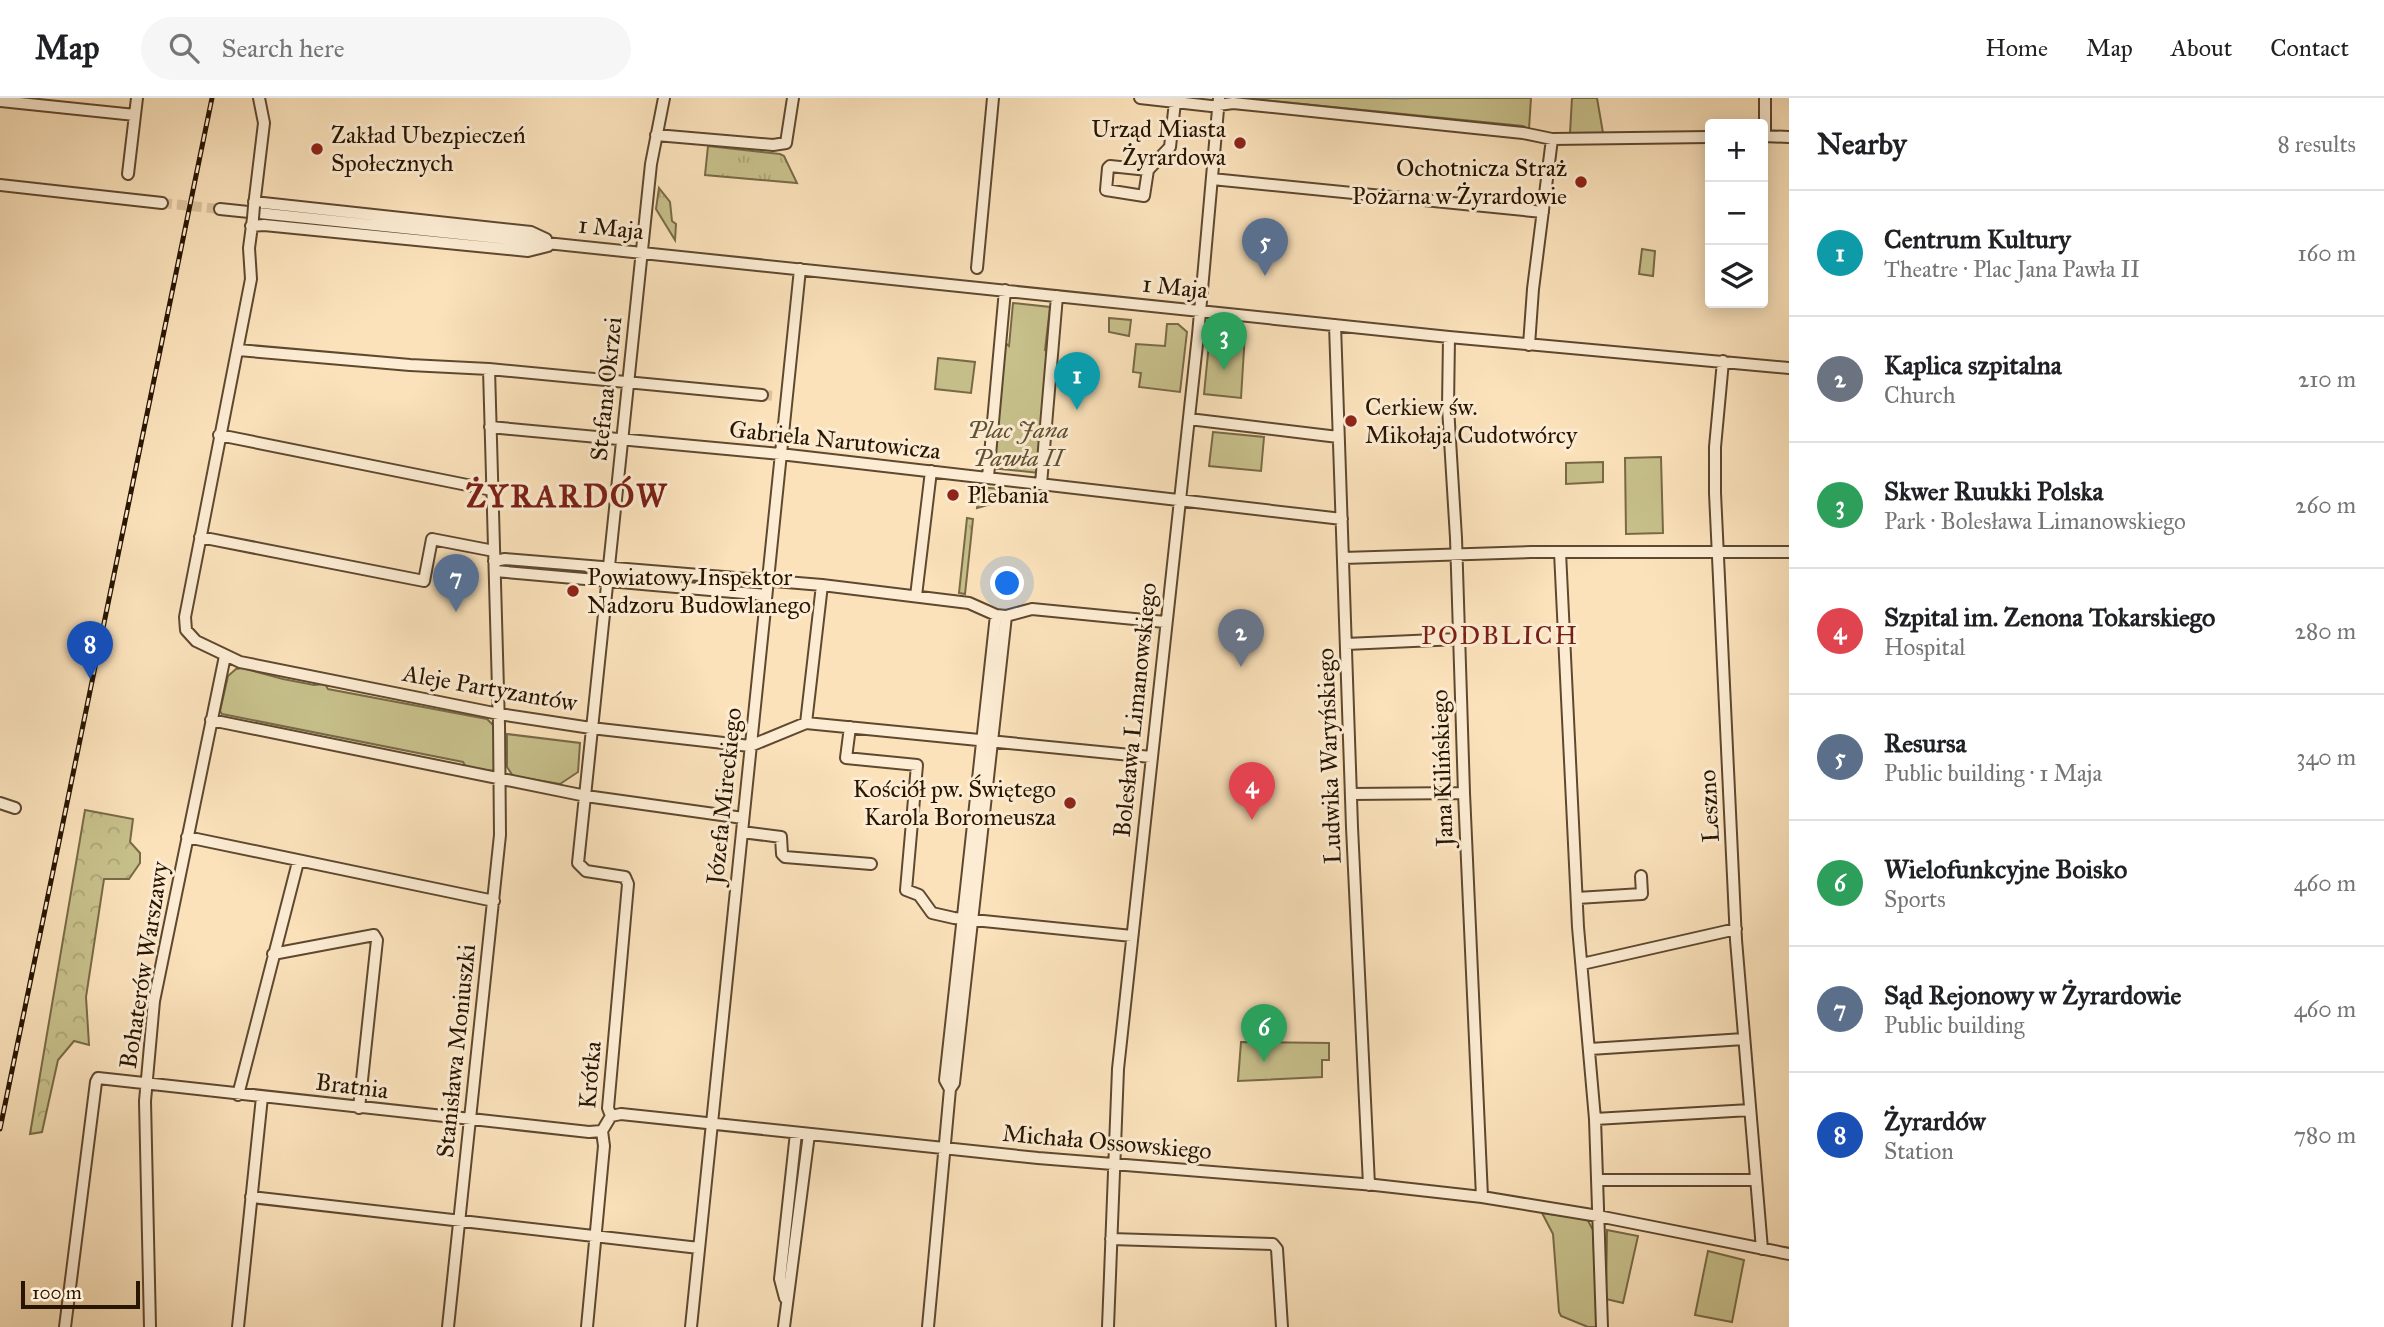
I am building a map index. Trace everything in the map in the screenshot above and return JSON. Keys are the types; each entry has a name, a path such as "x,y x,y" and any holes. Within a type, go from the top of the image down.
{"street":[{"path":"128,174 137,98"},
{"path":"259,98 264,122 249,248 251,279 200,537 424,581 432,539 494,561 607,580 766,595"},
{"name":"Stefana Okrzei","path":"586,796 651,164 664,98"},
{"path":"656,135 773,145 786,143 793,98"},
{"path":"975,287 993,98"},
{"path":"1140,98 1175,102 1218,101 1509,131 1552,139 1705,138"},
{"path":"1764,119 1765,98"},
{"path":"0,101 135,115"},
{"name":"Bolesława Limanowskiego","path":"1108,1327 1118,1069 1189,419 1218,101"},
{"path":"1148,170 1170,147 1175,102"},
{"path":"1768,136 1789,137"},
{"path":"1529,345 1552,139"},
{"path":"1212,179 1543,212"},
{"path":"0,184 162,202"},
{"name":"1 Maja","path":"254,204 531,232 557,243"},
{"name":"1 Maja","path":"220,209 1449,337 1789,368"},
{"name":"1 Maja","path":"252,222 528,251 557,243"},
{"name":"Józefa Mireckiego","path":"691,1327 768,581 780,454 781,397 800,269"},
{"path":"988,477 1005,290"},
{"path":"1041,484 1057,296"},
{"name":"Ludwika Waryńskiego","path":"1335,325 1351,794 1369,1185"},
{"name":"Jana Kilińskiego","path":"1449,337 1448,407 1482,1197"},
{"path":"238,350 456,369 489,369 762,395"},
{"name":"Leszno","path":"1723,361 1715,447 1718,554 1736,929 1762,1249"},
{"name":"Stanisława Moniuszki","path":"448,1327 500,835 489,369"},
{"path":"1189,419 1338,437"},
{"name":"Gabriela Narutowicza","path":"490,427 780,454 1342,519"},
{"path":"219,435 492,490"},
{"path":"916,596 931,471"},
{"name":"Aleje Partyzantów","path":"200,537 185,627 193,638 240,662 499,714 750,746"},
{"path":"1560,552 1577,898 1595,1119 1602,1327"},
{"path":"1343,558 1560,552 1789,552"},
{"path":"494,561 505,559 822,585 969,603 1001,615 1032,608 1165,622"},
{"path":"806,723 822,585"},
{"path":"928,1327 950,1089 954,1083 972,919 986,741 1001,615"},
{"path":"1346,644 1458,639"},
{"name":"Bohaterów Warszawy","path":"150,1327 146,1083 156,988 225,656"},
{"path":"211,720 586,796 743,818"},
{"path":"750,746 806,723 1151,757"},
{"path":"850,727 846,758 917,765 906,890 919,895 935,916 1132,936"},
{"path":"1351,794 1464,793"},
{"name":"Krótka","path":"586,796 578,863 586,871 625,877 628,884 608,1108 611,1116 601,1130 604,1146 587,1327"},
{"path":"0,803 15,808"},
{"path":"742,832 781,837 782,854 788,858 871,864"},
{"path":"187,837 494,901"},
{"path":"238,1095 298,862"},
{"path":"1577,898 1642,894 1641,876"},
{"path":"1582,964 1736,929"},
{"path":"273,954 374,935 377,940 359,1108"},
{"path":"1590,1049 1744,1039"},
{"name":"Bratnia","path":"65,1327 96,1082 99,1078 470,1120 589,1132 601,1130"},
{"path":"239,1327 262,1097"},
{"path":"1595,1119 1749,1110"},
{"name":"Michała Ossowskiego","path":"611,1116 621,1114 1115,1165 1369,1185 1482,1197 1598,1216 1789,1254"},
{"path":"787,1308 780,1279 796,1133"},
{"path":"784,1327 809,1134"},
{"path":"1597,1181 1756,1180"},
{"path":"251,1198 699,1248"},
{"path":"1111,1238 1273,1244 1277,1249 1282,1327"}],"green space":[{"path":"1243,98 1531,98 1529,129 1523,126"},
{"path":"1572,98 1597,98 1603,133 1570,133"},
{"path":"708,146 780,154 784,156 797,183 705,175"},
{"path":"659,188 670,202 672,221 676,224 675,240 656,209"},
{"path":"1642,249 1655,251 1653,276 1639,274"},
{"name":"Plac Jana Pawła II","path":"1013,303 1050,307 1045,350 1050,354 1039,473 991,468 1003,341 1009,346"},
{"path":"1109,318 1131,320 1129,336 1109,332"},
{"path":"1167,324 1178,324 1187,332 1180,392 1139,387 1141,373 1133,372 1136,344 1165,346"},
{"path":"1213,329 1245,333 1241,398 1204,394 1210,333"},
{"path":"938,358 975,362 971,393 935,389"},
{"path":"1213,432 1264,437 1261,471 1209,466"},
{"path":"1661,457 1663,533 1626,534 1625,458"},
{"path":"1603,462 1603,482 1566,484 1566,463"},
{"path":"980,487 999,489 998,502 977,508"},
{"path":"967,518 973,519 965,594 959,593"},
{"path":"242,668 314,685 325,684 328,689 487,719 493,725 496,767 492,771 466,767 463,762 222,714 220,711 228,676 236,669"},
{"path":"507,734 580,743 578,772 560,784 513,776 507,767"},
{"path":"85,810 133,819 130,842 140,853 140,863 129,879 104,879 86,997 89,1045 74,1041 58,1060 42,1132 30,1134"},
{"path":"1241,1042 1329,1043 1329,1060 1322,1060 1322,1077 1238,1081"},
{"path":"1542,1213 1587,1219 1593,1230 1597,1327 1588,1327 1561,1316 1559,1312 1553,1234"},
{"path":"1607,1230 1638,1236 1623,1303 1606,1299"},
{"path":"1708,1251 1744,1260 1732,1322 1695,1315"}],"waterway":[{"path":"1389,98 1409,98"}],"tunnel":[{"path":"162,203 220,209"},
{"path":"762,395 776,396"}],"railway":[{"path":"0,1129 212,98"}],"place":[{"name":"Urząd Miasta Żyrardowa","path":"1240,143"},
{"name":"Zakład Ubezpieczeń Społecznych","path":"317,149"},
{"name":"Ochotnicza Straż Pożarna w Żyrardowie","path":"1581,182"},
{"name":"Resursa","path":"1265,276"},
{"name":"Skwer Ruukki Polska","path":"1224,370"},
{"name":"Centrum Kultury","path":"1077,410"},
{"name":"Cerkiew św. Mikołaja Cudotwórcy","path":"1351,421"},
{"name":"Plebania","path":"953,495"},
{"name":"Powiatowy Inspektor Nadzoru Budowlanego","path":"573,591"},
{"name":"Sąd Rejonowy w Żyrardowie","path":"456,612"},
{"name":"Kaplica szpitalna","path":"1241,667"},
{"name":"Żyrardów","path":"90,679"},
{"name":"Kościół pw. Świętego Karola Boromeusza","path":"1070,803"},
{"name":"Szpital im. Zenona Tokarskiego","path":"1252,820"},
{"name":"Wielofunkcyjne Boisko","path":"1264,1062"}],"district":[{"name":"ŻYRARDÓW","path":"567,496"},
{"name":"PODBLICH","path":"1500,635"}]}
